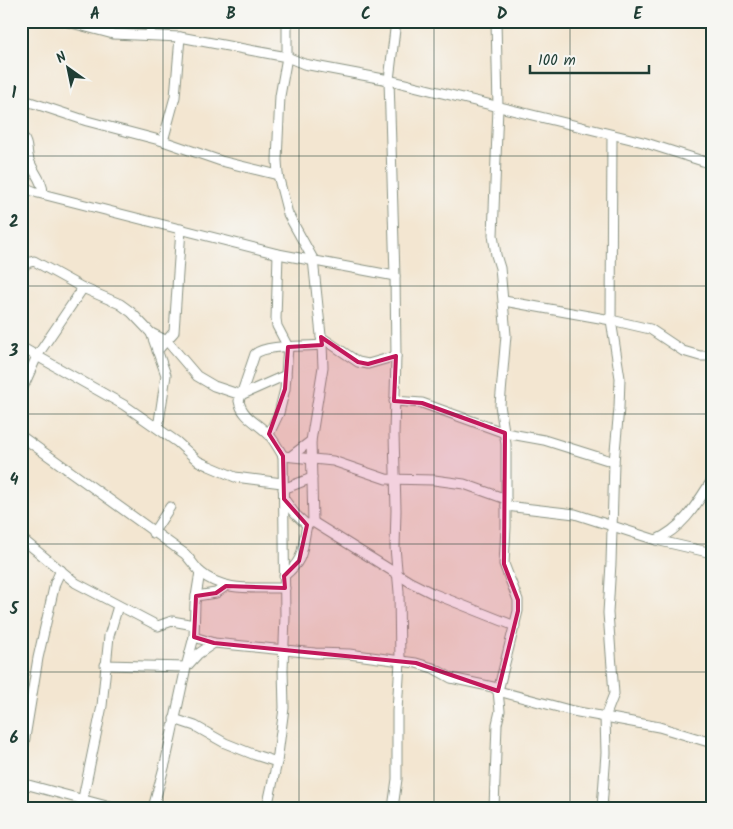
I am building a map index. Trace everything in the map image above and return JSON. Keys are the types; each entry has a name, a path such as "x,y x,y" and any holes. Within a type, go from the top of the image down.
{"street":[{"path":"64,21 113,34 180,37 287,57 304,64 389,80 643,142 712,164"},
{"path":"150,35 151,21"},
{"path":"284,576 299,561 310,524 311,441 323,367 313,259 290,220 278,175 276,145 280,96 287,57 287,21"},
{"path":"392,808 397,779 397,711 400,661 399,592 396,573 395,276 389,80 396,21"},
{"path":"494,808 497,724 500,710 498,690 518,612 518,600 504,564 506,502 505,433 500,405 506,336 500,268 493,235 498,107 496,21"},
{"path":"163,141 175,97 180,37"},
{"path":"21,98 87,121 163,141 221,161 278,175"},
{"path":"21,134 28,145 29,161 41,183 43,194"},
{"path":"602,808 606,753 605,718 614,694 608,613 614,462 620,378 611,320 612,135"},
{"path":"21,186 38,193 278,254 313,259 395,276"},
{"path":"157,351 172,336 175,328 181,229"},
{"path":"269,434 285,389 288,347 277,326 276,319 278,254"},
{"path":"21,270 27,263 34,261 83,288 120,304 131,312 151,333 166,341 197,376 214,386 241,395 286,375"},
{"path":"21,392 37,356 83,288"},
{"path":"504,301 650,329 692,355 712,356"},
{"path":"151,333 166,375 158,428"},
{"path":"396,356 368,364 358,362 321,341 288,347 276,347 258,352 255,354 241,395 240,406 245,414 269,434 287,456 333,461 386,479 434,480 464,484 506,502 575,514 656,540 712,553"},
{"path":"21,347 106,394 158,428 198,461 208,466 235,477 283,486 312,478"},
{"path":"394,401 422,403 505,433 544,440 614,462"},
{"path":"21,436 97,489 153,533 185,554 200,572 226,586 285,588"},
{"path":"287,456 311,441"},
{"path":"267,808 277,762 284,708 285,588 283,486 287,456"},
{"path":"656,540 669,534 690,513 712,480"},
{"path":"284,499 310,524 410,582 432,593 515,626"},
{"path":"153,533 170,507"},
{"path":"21,538 76,583 118,606 158,626 172,621 194,625"},
{"path":"21,762 38,658 54,583 61,570"},
{"path":"153,808 194,637 196,596 200,572"},
{"path":"399,592 410,582"},
{"path":"196,596 216,593 226,586"},
{"path":"82,808 82,798 98,727 109,636 118,606"},
{"path":"194,637 214,643 315,653 349,654 400,661 433,668 451,678 493,687 549,705 605,718 659,727 712,743"},
{"path":"106,664 186,667 198,654 214,643"},
{"path":"174,719 195,726 225,743 277,762"},
{"path":"21,783 114,808"}],"highlighted area":[{"path":"321,337 358,362 368,364 396,356 394,401 422,403 505,433 504,564 518,600 518,611 498,691 416,663 214,643 194,637 196,596 216,593 226,586 285,588 284,576 299,561 307,525 284,499 283,456 269,434 285,389 288,347 322,345"}]}
